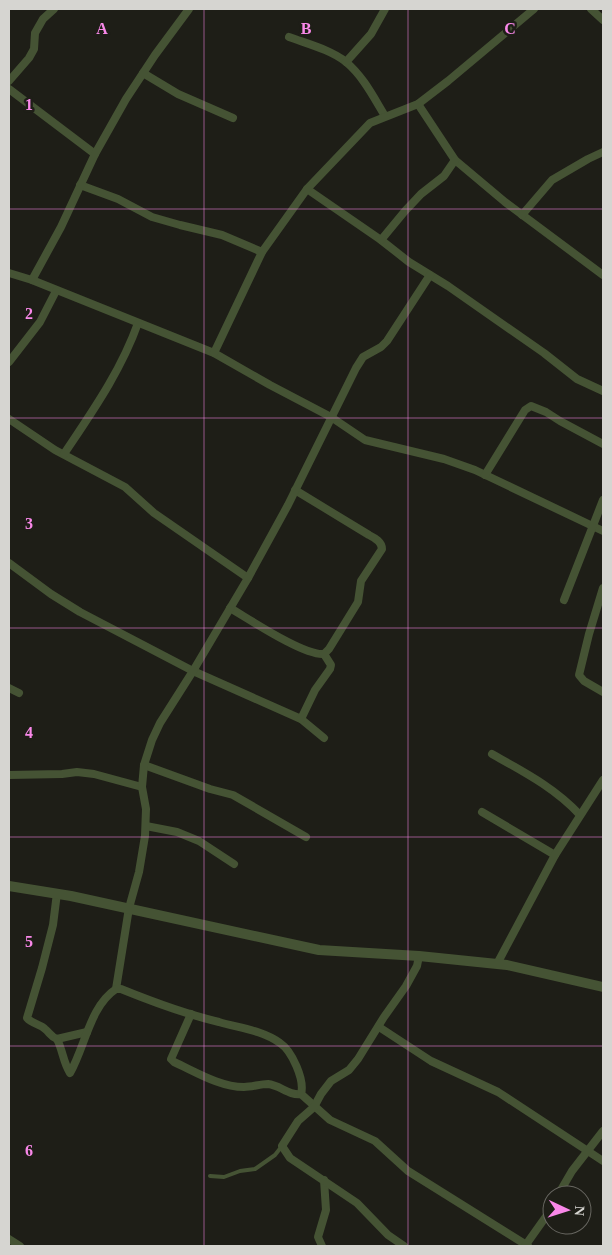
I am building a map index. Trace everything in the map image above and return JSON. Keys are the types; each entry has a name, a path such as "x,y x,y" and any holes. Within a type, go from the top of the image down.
{"street":[{"path":"9,79 22,67 34,49 35,32 43,19 54,9"},
{"path":"32,280 58,234 95,154 143,73 189,9"},
{"path":"346,62 372,34 385,9"},
{"path":"214,353 262,252 307,189 370,123 418,104 534,9"},
{"path":"591,9 603,20"},
{"path":"289,37 319,48 346,62 362,81 385,116"},
{"path":"143,73 178,94 233,118"},
{"path":"9,90 95,154"},
{"path":"418,104 455,160 522,215 602,272"},
{"path":"522,215 552,180 603,152"},
{"path":"382,240 421,194 444,176 455,160"},
{"path":"80,185 118,199 152,217 180,226 222,235 262,252"},
{"path":"307,189 382,240 409,262 544,353 577,379 603,392"},
{"path":"9,273 32,280 214,353 270,385 331,416 365,440 444,459 485,475 603,531"},
{"path":"57,1039 62,1049 65,1065 70,1073 101,1004 116,989 129,908 139,872 146,826 146,809 142,787 144,765 160,723 248,578 296,490 331,416 363,357 381,347 387,341 430,275"},
{"path":"9,362 40,322 56,291"},
{"path":"64,454 121,365 138,323"},
{"path":"485,475 524,410 531,406 546,412 560,422 603,444"},
{"path":"9,419 64,454 124,487 154,513 248,578"},
{"path":"296,490 369,534 382,546 382,549 361,581 358,602 324,654"},
{"path":"564,600 603,500"},
{"path":"9,563 51,594 80,612 193,671 300,719 324,738"},
{"path":"603,588 579,676 603,692"},
{"path":"230,608 312,653 324,654"},
{"path":"300,719 330,669 331,665 324,654"},
{"path":"9,688 19,692"},
{"path":"492,754 540,780 570,804 580,815"},
{"path":"144,765 210,789 233,795 306,836"},
{"path":"9,775 77,772 94,774 142,787"},
{"path":"497,964 555,855 603,780"},
{"path":"482,812 555,855"},
{"path":"146,826 177,832 199,841 234,864"},
{"path":"9,886 56,893 129,908 319,950 419,956 497,964 603,987"},
{"path":"56,893 53,925 27,1018 42,1027 52,1038 57,1039 87,1032"},
{"path":"404,1246 388,1235 357,1203 290,1158 282,1146 298,1121 314,1107 331,1081 350,1070 406,986 417,966 419,956"},
{"path":"116,989 121,989 153,1002 220,1023 244,1027 282,1044 296,1067 302,1083 301,1094"},
{"path":"191,1014 171,1059 174,1062 231,1086 244,1087 268,1084 296,1095 301,1094 308,1098 314,1107 339,1126 375,1141 408,1170 526,1246 542,1223"},
{"path":"378,1027 431,1061 498,1092 603,1161"},
{"path":"564,1185 572,1171 603,1131"},
{"path":"322,1246 318,1237 326,1210 324,1180"},
{"path":"9,1239 20,1246"}],"lane":[{"path":"210,1176 224,1177 240,1171 254,1169 274,1155 282,1146"}]}
